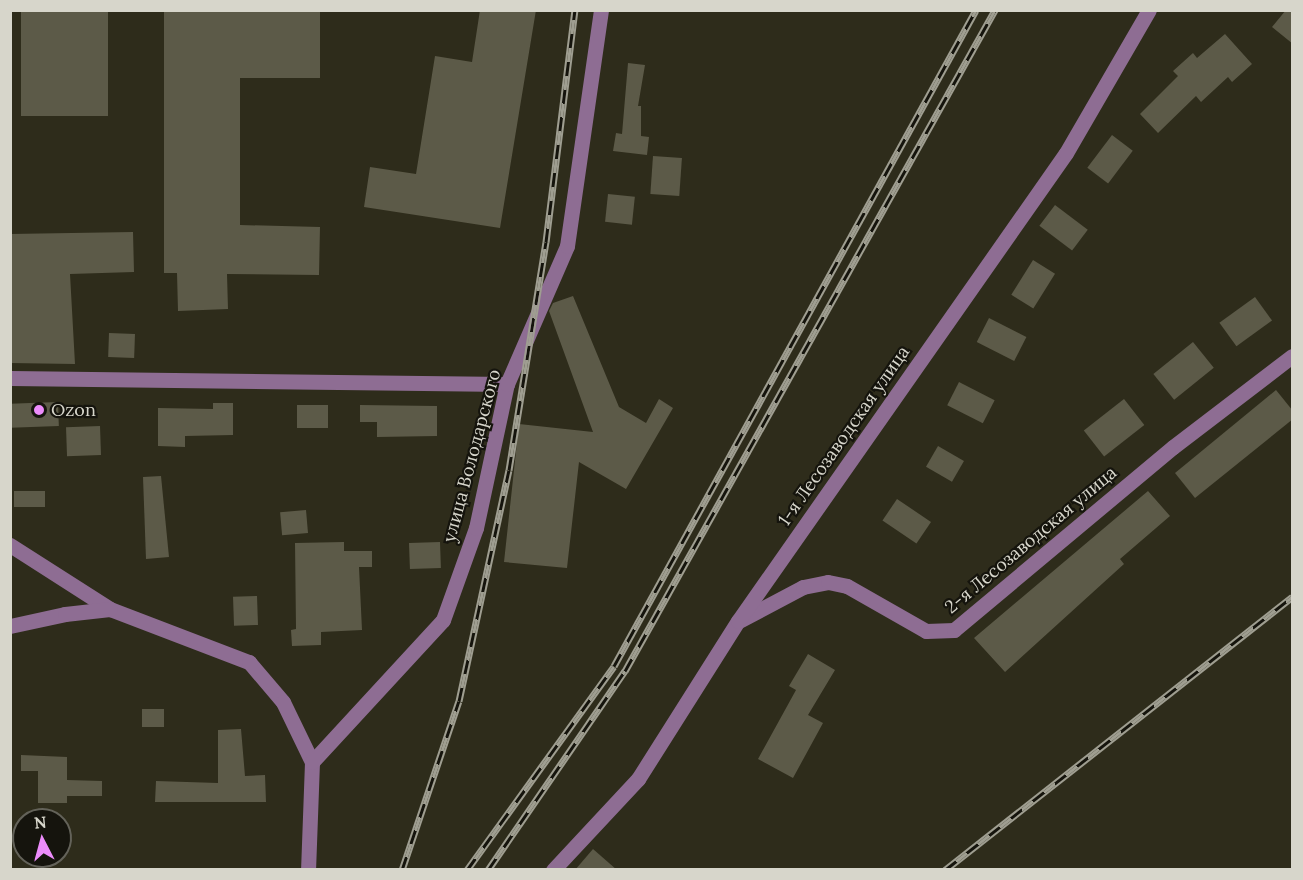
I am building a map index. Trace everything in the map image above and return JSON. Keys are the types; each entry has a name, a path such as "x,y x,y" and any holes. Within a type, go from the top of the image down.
{"street":[{"name":"улица Володарского","path":"312,762 443,620 476,528 507,384 567,246 601,10"},
{"name":"1-я Лесозаводская улица","path":"553,870 638,779 738,621 1066,153 1149,10"},
{"name":"2-я Лесозаводская улица","path":"738,621 803,587 828,582 847,586 926,631 954,630 1173,447 1293,356"},
{"path":"10,378 507,384"},
{"path":"10,545 110,609 249,662 283,702 312,762 308,870"},
{"path":"10,626 65,614 110,609"}],"building":[{"path":"21,10 108,10 108,116 21,116"},
{"path":"164,10 320,10 320,78 240,78 240,225 320,227 319,275 227,274 228,309 178,311 177,273 164,273"},
{"path":"480,10 536,10 500,228 364,207 370,167 416,174 435,56 472,62"},
{"path":"1286,10 1293,10 1293,44 1272,27"},
{"path":"1225,34 1252,64 1232,82 1228,77 1201,102 1196,96 1158,133 1140,114 1178,76 1173,71 1193,53 1197,58"},
{"path":"628,63 645,65 638,106 641,106 641,136 649,137 647,155 613,151 616,133 622,134"},
{"path":"1112,135 1133,151 1108,183 1087,168"},
{"path":"653,156 682,158 679,196 650,194"},
{"path":"608,194 635,197 632,225 605,222"},
{"path":"1055,205 1088,230 1072,250 1039,226"},
{"path":"133,232 134,272 70,274 75,364 10,363 10,234"},
{"path":"1033,260 1055,274 1033,309 1011,295"},
{"path":"573,296 619,407 646,423 659,399 673,408 626,489 579,462 567,568 504,562 519,424 593,432 549,311 553,303"},
{"path":"1255,297 1272,320 1236,346 1219,323"},
{"path":"989,318 1026,337 1014,361 977,342"},
{"path":"109,333 135,334 134,358 108,357"},
{"path":"1193,342 1214,368 1174,400 1153,374"},
{"path":"959,382 995,400 983,423 947,405"},
{"path":"1276,390 1293,411 1293,419 1195,498 1175,473"},
{"path":"1124,399 1144,425 1104,456 1084,430"},
{"path":"58,402 59,426 11,428 10,404"},
{"path":"213,403 233,403 233,435 185,436 185,447 158,446 158,408 213,409"},
{"path":"297,405 328,405 328,428 297,428"},
{"path":"360,405 437,406 437,436 377,437 377,422 360,422"},
{"path":"100,426 101,455 67,456 66,427"},
{"path":"938,446 964,461 952,482 926,467"},
{"path":"161,476 169,557 146,559 143,477"},
{"path":"14,491 45,491 45,507 14,507"},
{"path":"1148,491 1170,516 1120,559 1124,564 1005,672 974,638"},
{"path":"897,499 931,522 916,543 882,521"},
{"path":"306,510 308,533 282,535 280,512"},
{"path":"344,542 344,551 372,551 372,567 359,567 362,630 321,632 321,645 292,646 291,630 296,629 295,543"},
{"path":"440,542 441,568 410,569 409,543"},
{"path":"257,596 258,625 234,626 233,597"},
{"path":"808,654 835,670 808,715 823,723 793,778 758,759 796,690 789,686"},
{"path":"142,709 164,709 164,727 142,727"},
{"path":"241,729 245,776 265,775 266,802 155,802 156,781 218,783 218,730"},
{"path":"21,755 67,757 67,780 102,781 102,796 67,796 67,803 38,803 38,771 21,771"},
{"path":"593,849 617,870 575,870"}],"railway":[{"path":"402,870 459,701 509,470 546,242 575,10"},
{"path":"467,870 614,666 976,10"},
{"path":"488,870 625,671 995,10"},
{"path":"945,870 1292,597"}],"place":[{"name":"Ozon","path":"39,410"}]}
